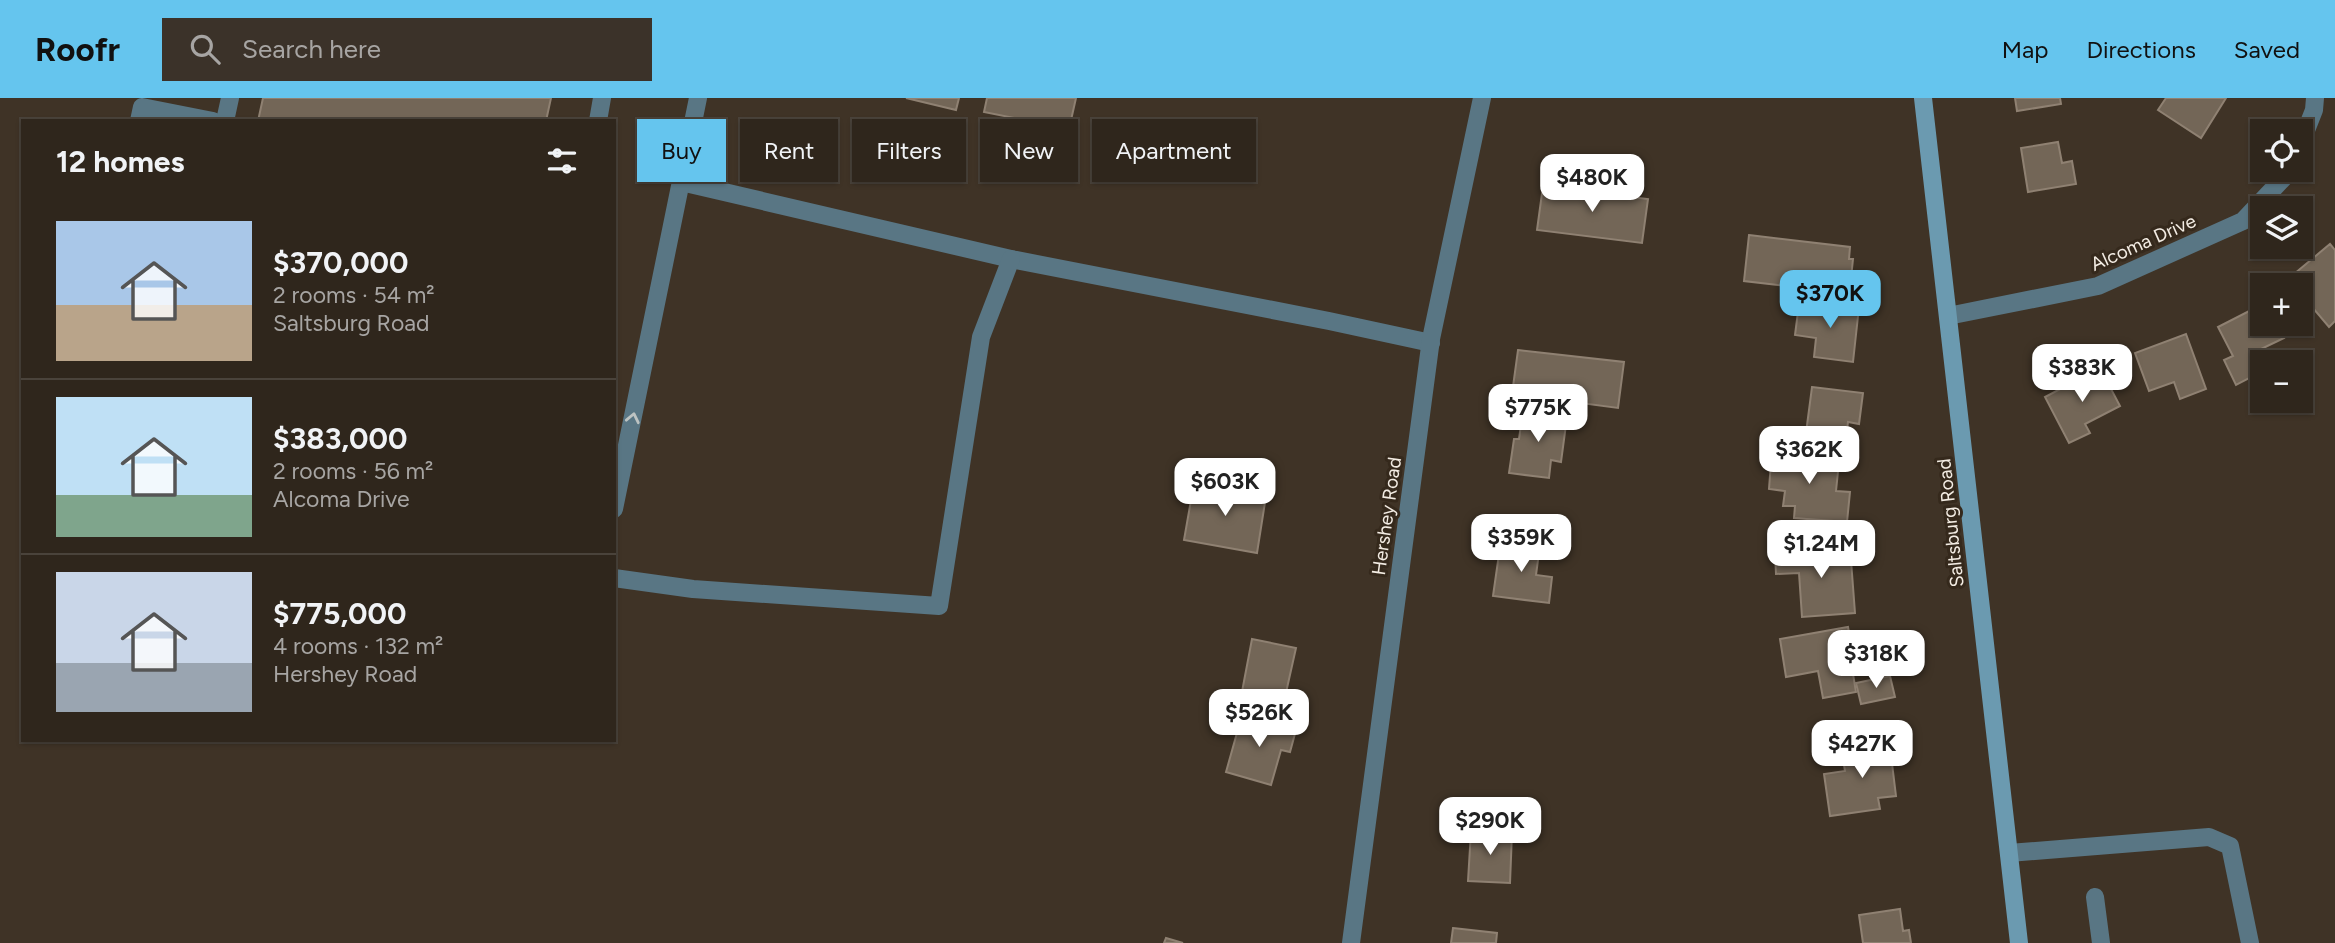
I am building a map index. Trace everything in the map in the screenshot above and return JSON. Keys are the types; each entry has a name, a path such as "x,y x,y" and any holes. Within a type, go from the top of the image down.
{"main road":[{"name":"Saltsburg Road","path":"1923,98 2019,943"}],"street":[{"path":"225,119 230,98"},
{"path":"598,119 603,98"},
{"path":"694,119 698,98"},
{"name":"Hershey Road","path":"1351,943 1431,343 1482,98"},
{"path":"2310,119 2315,98"},
{"path":"139,119 142,107 203,119"},
{"path":"616,499 681,182 1011,259 1431,343"},
{"name":"Alcoma Drive","path":"1948,316 2098,286 2243,220 2279,182"},
{"path":"616,578 693,589 939,606 981,337 1011,259"},
{"path":"2009,853 2209,837 2230,846 2250,943"},
{"path":"2095,897 2101,943"}],"building":[{"path":"263,98 551,98 546,119 258,119"},
{"path":"906,98 959,98 956,110"},
{"path":"987,98 1076,98 1071,119 1019,119 984,112"},
{"path":"2015,98 2060,98 2061,104 2017,111"},
{"path":"2166,98 2226,98 2201,138 2158,110"},
{"path":"2058,142 2062,163 2072,161 2076,184 2028,192 2021,148"},
{"path":"1543,186 1648,199 1642,243 1537,230"},
{"path":"1749,235 1850,247 1849,259 1853,259 1850,288 1797,282 1796,287 1744,281"},
{"path":"2330,244 2335,250 2335,321 2329,327 2313,308 2313,273 2295,273"},
{"path":"1820,303 1859,307 1853,362 1814,357 1816,338 1795,335 1799,304 1819,307"},
{"path":"2250,311 2250,336 2284,338 2259,350 2250,350 2250,378 2236,385 2224,360 2233,356 2218,327"},
{"path":"2186,334 2206,389 2180,399 2174,382 2149,391 2135,353"},
{"path":"1518,350 1624,362 1618,408 1512,394"},
{"path":"2100,368 2120,406 2085,424 2090,433 2069,443 2045,397"},
{"path":"1812,387 1863,393 1859,424 1848,422 1846,438 1806,433"},
{"path":"1523,411 1567,417 1561,462 1551,460 1549,478 1509,473 1514,439 1519,439"},
{"path":"1772,449 1801,452 1800,458 1839,462 1836,491 1850,492 1847,522 1794,518 1795,506 1783,506 1785,491 1769,489"},
{"path":"1194,483 1266,496 1257,553 1184,540"},
{"path":"1501,540 1540,545 1536,575 1552,577 1549,603 1493,596"},
{"path":"1850,547 1855,613 1802,617 1799,573 1776,574 1775,553"},
{"path":"1848,627 1852,649 1860,648 1864,672 1853,674 1856,692 1823,698 1818,671 1786,677 1780,639"},
{"path":"1252,639 1296,648 1283,706 1241,697"},
{"path":"1890,676 1895,697 1861,704 1856,683"},
{"path":"1242,715 1296,730 1290,752 1281,750 1271,785 1226,772"},
{"path":"1889,739 1896,796 1878,798 1880,809 1830,816 1824,774 1845,771 1844,765 1851,764 1848,745"},
{"path":"1471,831 1512,833 1510,883 1468,881"},
{"path":"1900,909 1903,931 1909,930 1911,943 1863,943 1859,915"},
{"path":"1453,928 1497,933 1496,943 1451,943"},
{"path":"1166,938 1183,943 1164,943"}]}
